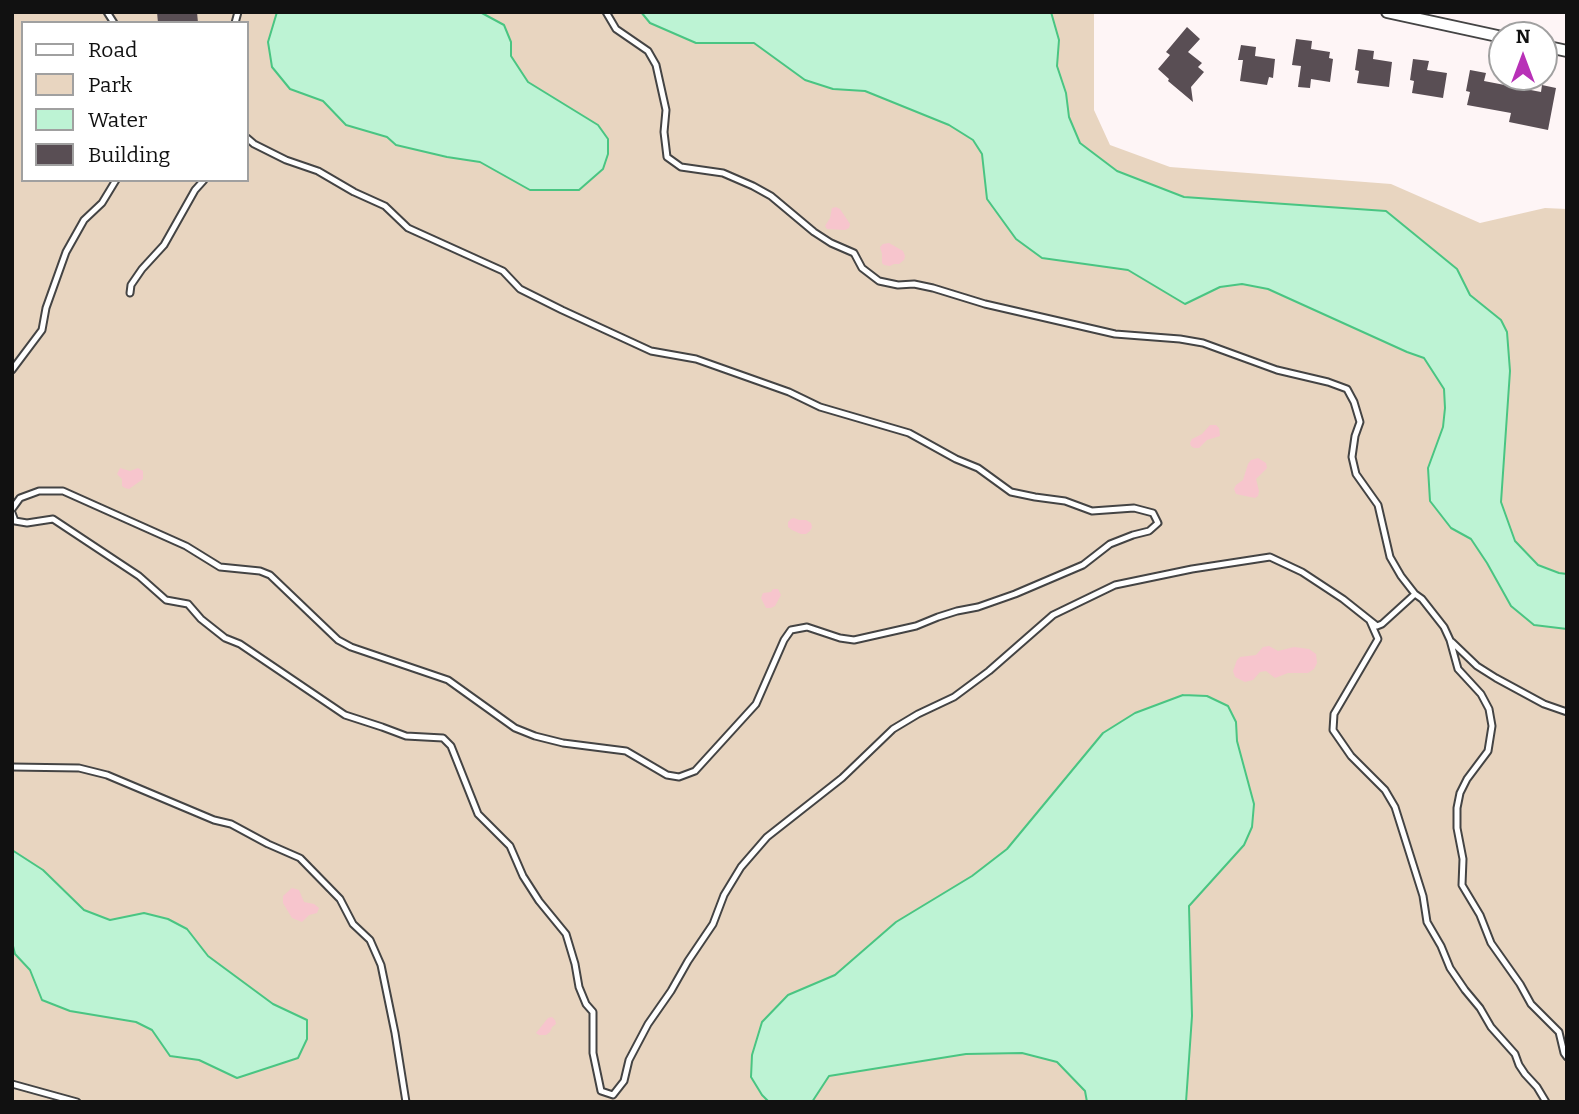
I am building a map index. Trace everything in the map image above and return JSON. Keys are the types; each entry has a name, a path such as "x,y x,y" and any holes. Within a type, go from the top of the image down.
{"street":[{"path":"1387,12 1418,15 1488,33"}],"lane":[{"path":"606,12 616,29 648,51 656,65 666,110 664,132 667,156 681,167 723,173 771,196 814,232 854,253 862,268 879,281 933,288 985,304 1115,334 1180,338 1203,343 1277,370 1347,389 1360,422 1352,457 1356,474 1378,505 1390,557 1401,576 1432,611 1450,640 1477,666 1544,704 1566,712"},
{"path":"248,139 286,160 318,172 384,206 408,228 503,271 520,289 652,351 696,359 789,392 820,407 909,433 978,468 1012,492 1065,501 1092,511 1134,509 1153,513 1158,523 1149,531 1111,544 1083,565 1015,594 916,626 854,640 807,626 791,630 756,704 695,771 679,778 667,775 626,751 563,743 535,736 516,728 448,680 351,647 338,640 270,575 260,571 220,567 186,546 63,491 38,491 20,498 12,511 15,521 27,523 53,519 139,576 166,600 188,604 201,619 225,638 240,644 345,715 406,736 443,738 451,746 478,814 510,846 523,876 566,934 579,987 586,1004 593,1012 593,1053 601,1091 613,1095 624,1081 629,1060 648,1024 713,924 724,895 741,867 767,838 842,778 893,729 918,713 954,697 989,671 1053,615 1115,585 1270,557 1302,572 1377,626 1415,594"},
{"path":"12,370 42,330 54,281 66,252 84,220 102,202 115,182"},
{"path":"130,293 131,285 164,245 202,182"},
{"path":"1370,621 1378,639 1334,713 1334,730 1351,757 1385,790 1395,807 1423,896 1427,922 1450,968 1491,1027 1515,1054 1519,1065 1546,1102"},
{"path":"1450,640 1458,669 1481,694 1489,709 1492,726 1488,751 1467,779 1458,801 1457,828 1463,859 1462,885 1480,915 1490,943 1531,1003 1559,1032 1567,1057"},
{"path":"12,767 79,768 107,775 214,820 231,824 300,858 340,899 353,924 370,940 381,965 405,1102"},
{"path":"12,1084 77,1102"}],"green space":[{"path":"12,12 1094,12 1094,110 1110,145 1170,167 1391,184 1480,223 1545,208 1567,209 1567,1102 12,1102"}],"sand":[{"path":"836,207 850,224 845,230 827,229 825,226 832,208"},
{"path":"889,243 903,251 904,260 899,264 890,266 882,263 880,247"},
{"path":"1210,425 1219,428 1220,436 1207,440 1199,448 1191,446 1192,439 1202,434"},
{"path":"1258,458 1266,463 1267,468 1256,479 1258,496 1255,498 1236,494 1234,489 1243,480 1248,464"},
{"path":"120,468 130,471 138,468 143,471 143,479 129,489 125,488 117,474"},
{"path":"794,518 811,523 810,531 801,534 788,527 788,522"},
{"path":"778,589 781,595 775,606 766,608 761,598 763,593"},
{"path":"1269,646 1278,651 1294,647 1309,649 1316,654 1317,663 1308,673 1288,673 1275,678 1266,671 1245,682 1235,677 1233,671 1240,657 1256,655 1263,647"},
{"path":"292,888 299,890 304,902 319,908 317,913 309,915 302,922 292,918 283,903 283,896"},
{"path":"552,1017 556,1024 550,1032 546,1035 536,1033 548,1018"}],"water":[{"path":"277,12 480,12 504,25 511,42 511,56 528,82 598,125 608,139 608,154 603,169 579,190 530,190 480,162 396,145 387,137 346,125 323,101 290,89 272,67 268,42"},
{"path":"641,12 1051,12 1059,40 1057,66 1066,93 1069,117 1080,143 1117,171 1184,197 1386,211 1457,269 1470,295 1501,320 1507,332 1510,371 1501,502 1515,541 1538,565 1567,574 1567,629 1534,625 1511,606 1471,539 1451,528 1430,501 1428,468 1443,427 1445,408 1444,389 1424,358 1268,289 1242,284 1220,287 1185,304 1128,270 1042,258 1016,239 987,199 982,154 973,140 949,125 865,91 833,89 805,80 754,43 696,43 650,23"},
{"path":"1183,695 1207,696 1228,706 1236,722 1237,741 1254,804 1252,827 1244,845 1189,906 1192,1016 1186,1102 1087,1102 1085,1091 1057,1062 1022,1053 966,1054 829,1076 812,1102 769,1102 762,1095 751,1077 752,1055 762,1022 788,995 835,975 896,922 972,876 1007,849 1103,733 1135,713"},
{"path":"12,850 43,870 84,910 110,920 144,913 168,919 187,929 208,956 273,1004 307,1020 307,1039 298,1058 237,1078 199,1060 170,1056 152,1030 136,1022 70,1011 42,1000 30,970 15,954 12,942"}],"building":[{"path":"157,12 197,12 198,21 158,21"},
{"path":"1187,27 1200,39 1188,52 1202,63 1198,67 1204,72 1191,87 1193,102 1158,69 1170,55 1166,52"},
{"path":"1296,39 1312,41 1311,49 1330,52 1329,58 1333,59 1330,82 1311,79 1310,88 1298,87 1301,66 1292,65"},
{"path":"1241,45 1256,47 1255,56 1275,59 1273,78 1269,77 1267,85 1240,81 1243,60 1238,60"},
{"path":"1358,49 1374,51 1373,59 1392,62 1389,87 1357,83 1359,71 1355,70"},
{"path":"1413,59 1429,61 1427,70 1447,73 1443,98 1412,93 1414,81 1410,80"},
{"path":"1470,70 1486,73 1484,81 1488,82 1488,91 1555,91 1548,130 1509,122 1511,113 1467,105 1470,92 1466,91"}]}
